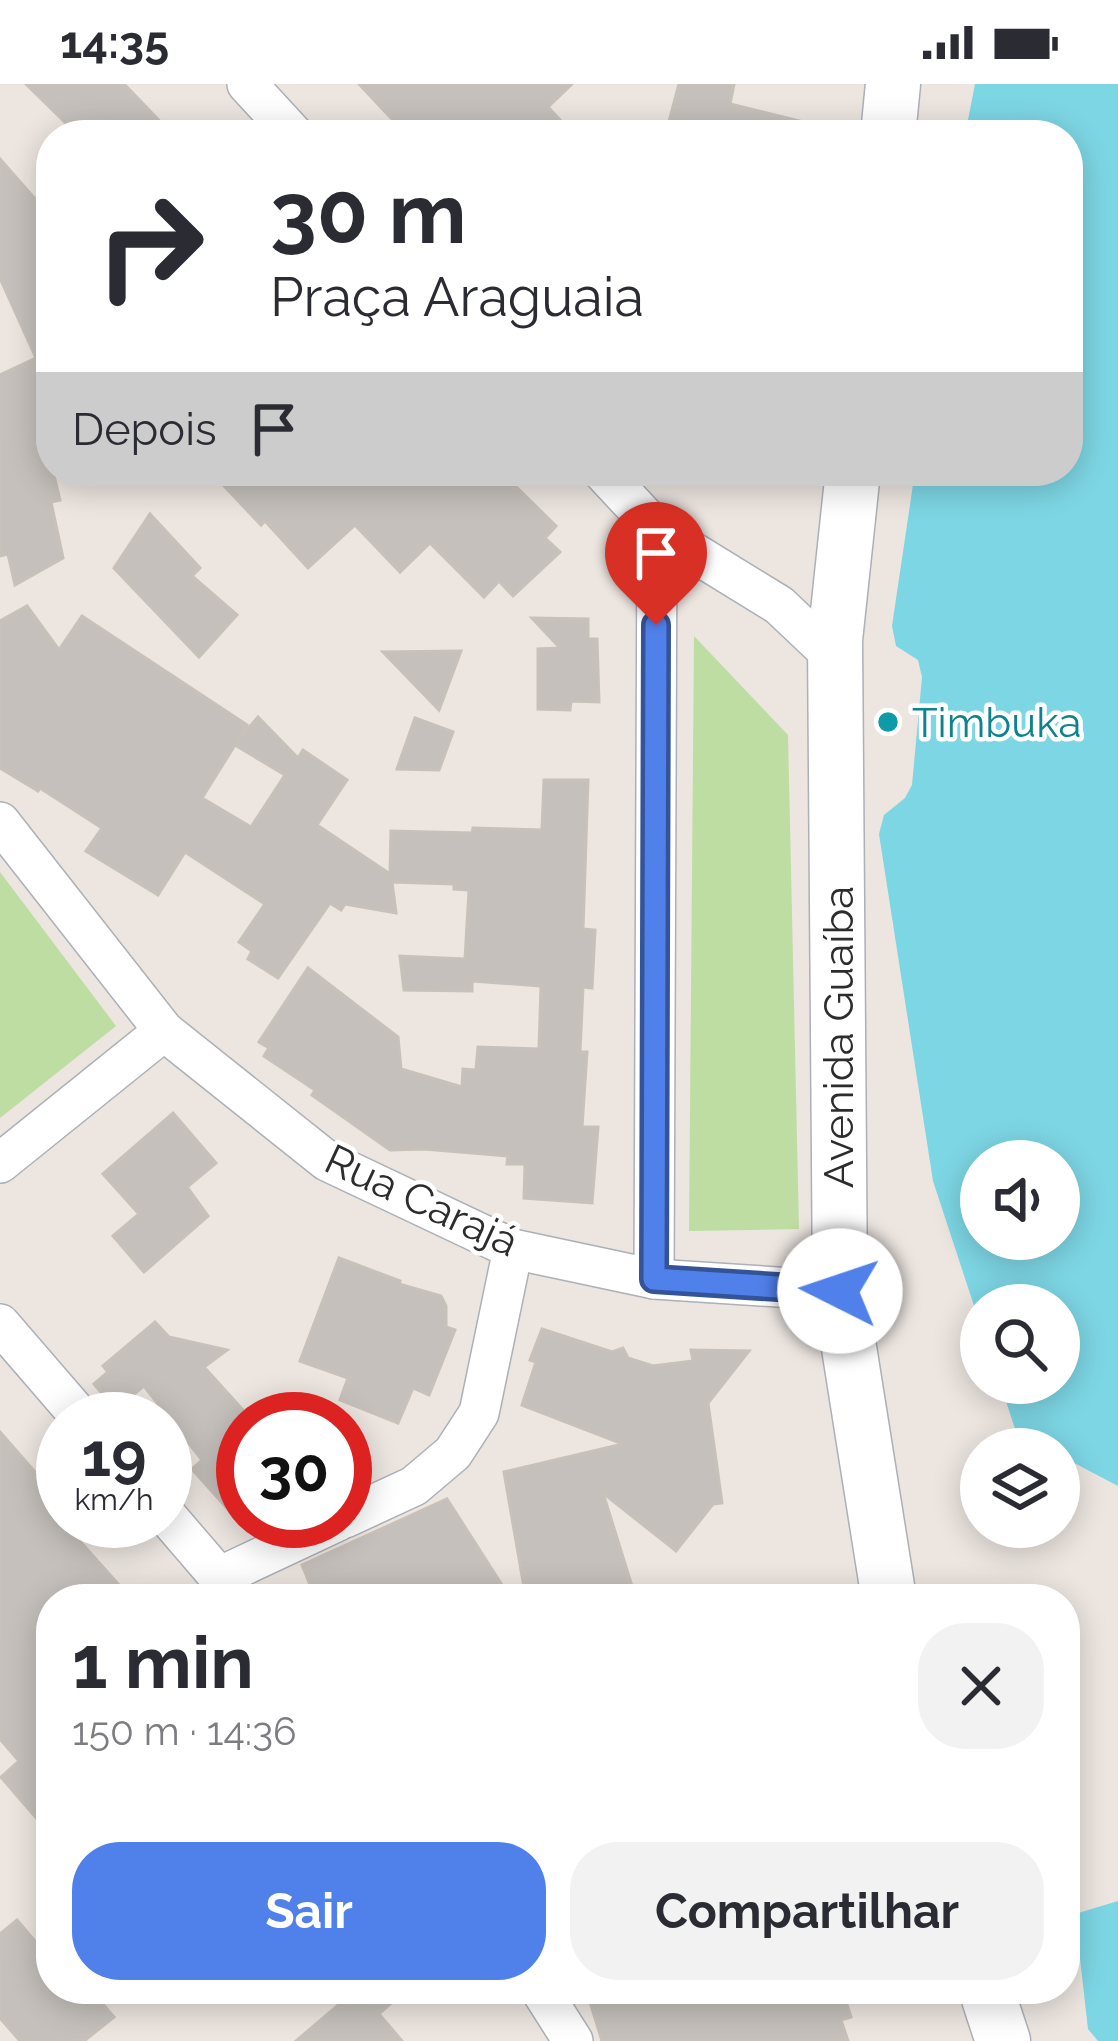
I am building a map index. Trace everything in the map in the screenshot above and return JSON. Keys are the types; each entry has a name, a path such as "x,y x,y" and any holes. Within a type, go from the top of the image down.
{"main road":[{"path":"889,120 893,84"},
{"name":"Avenida Guaíba","path":"851,486 836,638 840,1291 887,1584"},
{"path":"991,2004 1003,2041"}],"street":[{"path":"247,84 280,120"},
{"path":"616,486 657,530 836,638"},
{"path":"654,1279 657,530"},
{"name":"Rua Carajá","path":"0,822 164,1031 327,1162 513,1249 654,1279 840,1291"},
{"path":"0,1163 164,1031"},
{"path":"372,1505 414,1486 453,1453 479,1413 513,1249"},
{"path":"0,1324 59,1392"},
{"path":"192,1545 226,1584"},
{"path":"235,1584 294,1548"},
{"path":"550,2004 573,2041"}],"green space":[{"path":"694,636 788,735 799,1229 689,1231"},
{"path":"0,872 116,1026 0,1118"}],"water":[{"path":"975,84 1118,84 1118,1486 1080,1466 1080,1428 1015,1428 1007,1404 1080,1404 1080,1284 967,1284 933,1181 879,834 884,815 905,798 912,785 922,677 918,660 896,646 892,626 913,486 1083,486 1083,120 968,120"},
{"path":"1118,1901 1118,2041 1098,2041 1088,2029 1080,1912"}],"building":[{"path":"26,84 124,84 159,120 63,120"},
{"path":"359,84 572,84 548,107 560,120 393,120"},
{"path":"679,84 734,84 730,104 795,120 669,120"},
{"path":"0,159 36,200 36,358 0,278"},
{"path":"36,358 36,486 57,486 60,500 51,502 63,558 15,585 8,554 0,556 0,375"},
{"path":"224,486 515,486 556,526 545,538 560,552 513,596 499,581 484,597 430,543 400,572 355,525 308,568 265,521 261,525"},
{"path":"150,514 200,568 192,576 237,615 199,657 114,568"},
{"path":"27,606 59,650 82,616 247,725 235,744 258,717 298,758 303,750 347,780 317,825 390,874 391,831 542,830 544,780 588,780 583,929 595,930 592,988 583,987 580,1052 587,1052 582,1127 598,1127 592,1203 524,1198 525,1164 507,1164 508,1156 390,1150 264,1056 269,1048 259,1042 308,968 398,1037 401,1069 462,1087 463,1069 476,1070 478,1047 539,1049 541,986 472,981 472,991 404,990 400,956 465,959 469,890 454,889 454,884 392,882 396,913 345,904 341,910 330,903 278,978 248,959 252,951 239,942 265,904 185,852 158,895 86,851 102,828 0,768 0,621","holes":["235,745 285,775 251,827 202,798"]},
{"path":"532,618 588,619 588,639 597,639 599,702 571,701 570,710 538,709 538,649 560,648"},
{"path":"461,651 439,710 383,652"},
{"path":"415,718 453,732 439,770 397,769"},
{"path":"173,1113 216,1163 187,1187 208,1216 144,1272 113,1236 139,1214 103,1174"},
{"path":"339,1258 441,1296 446,1327 455,1330 429,1395 413,1388 398,1423 372,1413 372,1392 343,1392 348,1378 300,1361"},
{"path":"155,1322 169,1337 227,1350 204,1367 227,1392 216,1392 216,1496 192,1469 202,1460 192,1447 192,1392 149,1392 144,1386 136,1392 101,1392 94,1384 108,1372 103,1366"},
{"path":"542,1329 612,1352 623,1348 628,1358 653,1366 693,1361 691,1350 749,1351 708,1403 722,1503 713,1504 676,1551 603,1493 631,1584 523,1584 504,1472 623,1444 522,1405 536,1362 530,1360"},
{"path":"0,1432 36,1473 36,1548 86,1548 118,1584 36,1584 36,1818 1,1777 19,1761 0,1739"},
{"path":"447,1499 501,1584 310,1584 302,1565 339,1548 372,1548 372,1533"},
{"path":"17,1920 36,1942 36,2004 103,2004 114,2017 84,2041 20,2041 0,2018 0,1934"},
{"path":"339,2004 390,2004 379,2014 402,2041 296,2041"},
{"path":"591,2004 847,2004 851,2017 841,2020 848,2041 602,2041"}],"place":[{"name":"Timbuka","path":"888,722"}],"route":[{"path":"656,625 654,1279 840,1291"}]}
